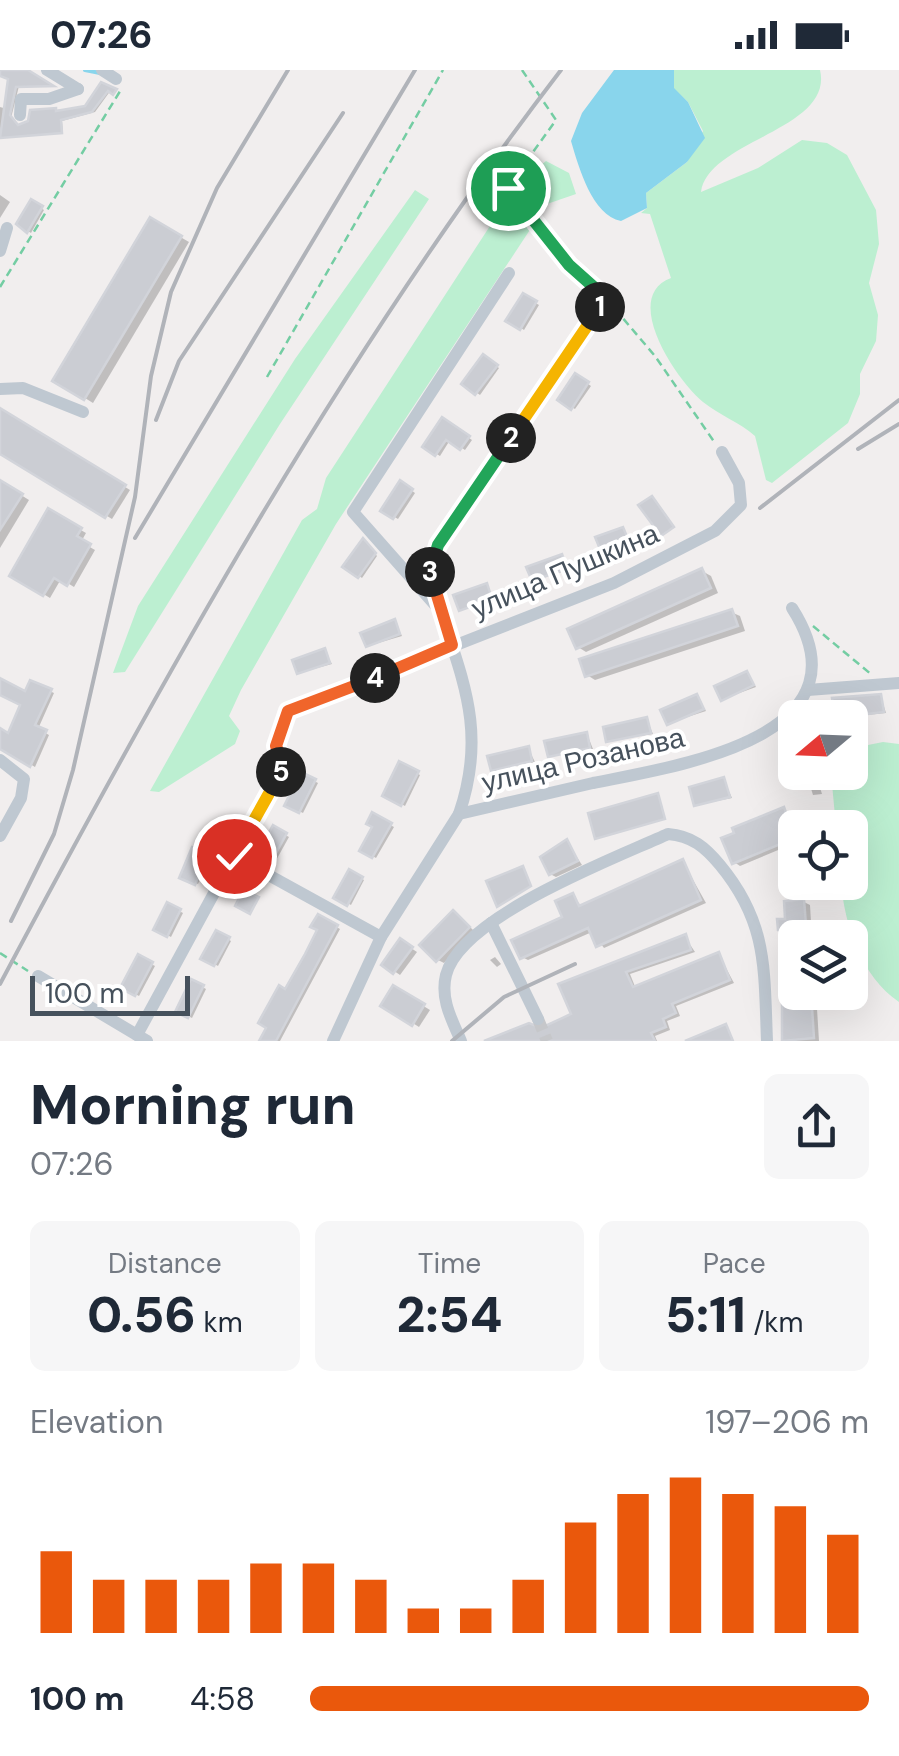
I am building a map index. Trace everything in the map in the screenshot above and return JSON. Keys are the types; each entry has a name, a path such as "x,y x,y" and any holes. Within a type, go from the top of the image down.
{"street":[{"path":"20,115 21,99 50,99 78,90 47,70"},
{"path":"102,70 120,83"},
{"path":"0,251 7,228"},
{"path":"440,612 353,512 509,273"},
{"path":"459,814 472,777 476,740 430,567 438,545 606,298"},
{"path":"0,389 23,388 83,412"},
{"name":"улица Пушкина","path":"288,711 614,583 716,531 741,505 739,483 722,452"},
{"path":"794,611 813,656 808,690 899,683"},
{"name":"улица Розанова","path":"333,1041 382,937 459,814 730,750 774,726 794,710 808,690"},
{"path":"0,760 22,773 21,798 0,836"},
{"path":"38,976 142,1038 284,766"},
{"path":"461,1041 446,1004 446,974 451,962 491,923 529,898 668,834 685,835 715,859 755,916 764,967 767,1041"},
{"path":"234,856 382,937"},
{"path":"491,923 538,1019"}],"path":[{"path":"266,378 444,70"},
{"path":"522,70 556,120 508,188 569,265 606,298 655,356 722,452"},
{"path":"0,287 120,83"},
{"path":"794,611 880,682"},
{"path":"284,766 276,746 288,711"},
{"path":"0,953 38,976"}],"green space":[{"path":"674,70 820,70 819,90 808,107 725,159 709,174 701,192 758,168 802,140 827,143 847,155 876,210 879,244 869,283 878,315 876,341 860,374 860,394 848,423 772,483 766,480 755,436 709,407 692,391 668,359 652,320 651,302 657,288 671,278 650,214 641,213 647,208 646,193 687,162 703,131 688,102 674,89"},
{"path":"546,161 569,173 576,194 547,204 336,524 229,716 240,731 235,744 159,792 150,791 302,520 317,509 326,478 516,186"},
{"path":"415,190 429,199 280,424 125,672 113,673 138,606 295,359"},
{"path":"899,744 899,1002 868,969 868,920 847,920 844,900 868,900 868,810 834,810 833,790 868,790 868,745"}],"water":[{"path":"614,70 674,70 674,88 688,102 705,138 687,162 646,193 647,208 621,221 602,210 595,200 571,141 582,113"}],"building":[{"path":"0,70 28,70 54,86 16,87 10,115 18,125 28,121 30,110 85,106 101,82 117,89 113,95 108,91 92,112 61,120 62,133 0,138 8,79 0,76"},
{"path":"31,199 43,206 27,233 16,224"},
{"path":"150,217 182,236 84,400 52,381"},
{"path":"523,293 537,301 520,330 505,321"},
{"path":"483,354 498,365 475,395 461,384"},
{"path":"575,373 589,382 571,410 557,400"},
{"path":"0,408 126,485 105,518 0,454"},
{"path":"442,417 470,436 460,450 446,440 435,456 422,447"},
{"path":"0,480 23,494 0,530"},
{"path":"400,480 413,489 393,519 380,511"},
{"path":"652,496 674,527 661,536 638,505"},
{"path":"48,508 82,528 77,536 91,544 67,586 54,578 43,596 9,576"},
{"path":"623,527 630,544 602,554 595,537"},
{"path":"363,538 376,553 358,578 342,567"},
{"path":"562,554 567,569 532,581 526,567"},
{"path":"702,568 711,588 576,649 567,629"},
{"path":"487,583 492,599 459,611 453,595"},
{"path":"732,609 738,626 585,677 579,659"},
{"path":"395,619 400,634 366,647 360,633"},
{"path":"325,648 330,663 297,674 292,660"},
{"path":"747,671 754,685 721,701 714,686"},
{"path":"0,678 25,691 30,680 52,689 35,725 47,730 30,767 0,749 0,728 8,733 20,705 0,695"},
{"path":"697,694 704,709 667,725 660,710"},
{"path":"881,694 884,712 868,714 868,700 832,698"},
{"path":"647,717 651,733 606,742 603,727"},
{"path":"587,732 590,748 548,757 544,741"},
{"path":"529,746 532,761 491,771 487,756"},
{"path":"399,761 419,771 401,806 382,796"},
{"path":"301,772 316,779 299,813 284,806"},
{"path":"724,777 730,797 694,806 689,787"},
{"path":"658,793 665,819 595,839 588,813"},
{"path":"784,807 785,810 778,810 778,845 732,864 721,838 734,833 732,828"},
{"path":"372,812 392,823 372,858 359,851 372,827 366,824"},
{"path":"273,825 287,833 270,864 256,857"},
{"path":"567,839 578,861 549,875 540,857"},
{"path":"192,847 208,853 195,885 179,878"},
{"path":"683,859 701,900 596,947 588,928 520,959 511,940 562,917 555,901 573,893 579,906"},
{"path":"523,866 531,886 497,907 486,881"},
{"path":"349,869 363,877 347,906 333,898"},
{"path":"243,890 259,897 250,914 235,906"},
{"path":"804,900 806,920 778,920 778,930 777,919 785,919 784,901"},
{"path":"167,902 181,909 167,937 153,930"},
{"path":"453,910 470,927 436,962 419,945"},
{"path":"318,914 338,925 276,1041 259,1041 266,1028 258,1023 279,985 285,989 305,954 317,930 310,927"},
{"path":"216,930 230,937 214,966 200,959"},
{"path":"686,934 691,950 626,972 633,987 719,952 730,980 672,1004 676,1013 663,1019 666,1027 651,1033 655,1041 484,1041 529,1023 541,1028 571,1014 558,984"},
{"path":"400,938 413,947 393,974 381,965"},
{"path":"138,954 153,962 135,996 120,988"},
{"path":"191,979 204,985 188,1018 175,1012"},
{"path":"393,985 425,1004 412,1026 380,1006"},
{"path":"782,1010 812,1010 814,1038 782,1041"},
{"path":"726,1024 733,1041 685,1041"}],"waterway":[{"path":"85,70 100,73"}],"tunnel":[{"path":"538,1019 547,1041"}],"railway":[{"path":"11,921 54,834 73,770 135,497 151,376 171,292 217,188 288,70"},
{"path":"135,538 415,70"},
{"path":"0,984 261,515 405,289 561,70"},
{"path":"156,420 179,361 343,113"},
{"path":"760,508 899,400"},
{"path":"858,449 899,424"},
{"path":"452,1041 504,997 575,964"}],"route":[{"path":"234,856 284,766 276,746 288,711 452,645 431,578 432,557 606,298 569,265 508,188"}]}
